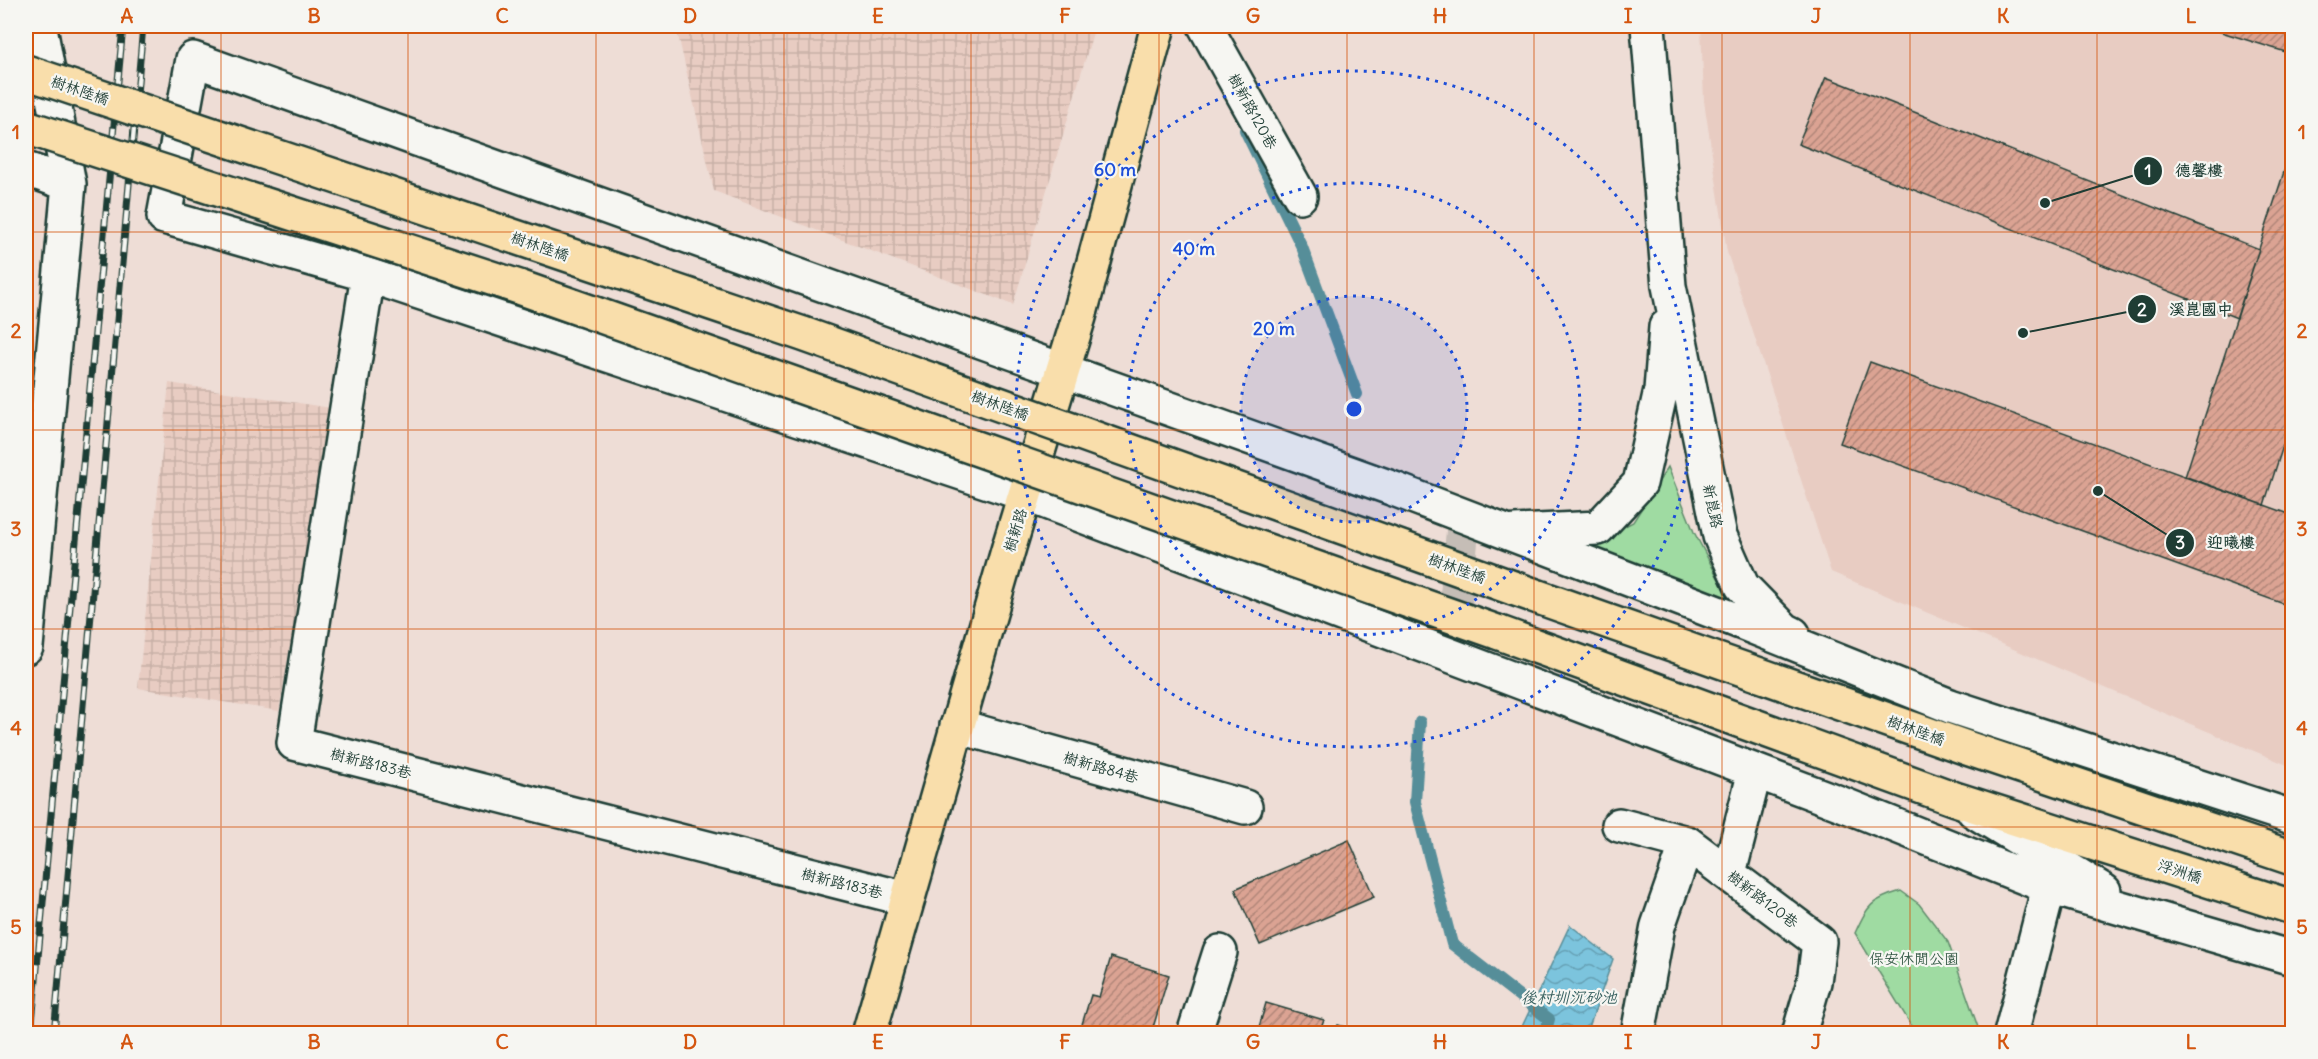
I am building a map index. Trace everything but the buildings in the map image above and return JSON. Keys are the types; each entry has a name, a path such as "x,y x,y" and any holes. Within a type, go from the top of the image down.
{"main road":[{"name":"樹新路","path":"869,1034 1025,494 1064,370 1158,26"},
{"name":"樹林陸橋","path":"26,72 803,334 1970,749 2292,858"},
{"path":"26,127 519,287 1497,632 1955,799"},
{"name":"浮洲橋","path":"1955,799 2292,906"}],"street":[{"name":"樹新路120巷","path":"1205,26 1300,196"},
{"name":"新崑路","path":"1648,26 1669,286 1720,536 1742,586 1785,630 1853,665"},
{"path":"26,647 69,184 33,30"},
{"path":"2292,817 1950,706 1853,665 1503,533 1404,493 193,59 164,217 368,275 1025,494 1755,771 2049,887 2292,958"},
{"path":"26,169 69,184"},
{"name":"樹新路183巷","path":"368,275 294,743 907,899"},
{"name":"新崑路","path":"1503,533 1598,528 1640,483 1661,390 1669,286"},
{"name":"樹新路84巷","path":"957,726 1245,807"},
{"path":"1970,749 2292,847"},
{"path":"1730,873 1755,771"},
{"path":"1955,799 2140,914"},
{"name":"樹新路120巷","path":"1619,825 1687,843 1730,873 1819,942 1814,982 1799,1034"},
{"path":"1638,1034 1658,926 1687,843"},
{"path":"2011,1034 2049,887"},
{"path":"1194,1034 1220,952"}],"shaded area":[{"path":"676,26 1095,26 1013,305 714,191"},
{"path":"1701,26 2292,26 2292,767 1831,572 1727,252 1704,101"},
{"path":"169,383 331,408 279,711 138,688"}],"green space":[{"path":"1668,467 1694,532 1738,616 1583,548 1633,522"},
{"name":"保安休閒公園","path":"1901,891 1919,904 1948,942 1980,1033 1916,1033 1855,933 1863,916 1872,905 1883,897"}],"water":[{"name":"後村圳沉砂池","path":"1570,925 1613,959 1587,1033 1519,1033"}],"waterway":[{"path":"1245,130 1302,247 1357,394"},
{"path":"1420,722 1415,802 1452,944 1549,1019 1545,1034"}],"tunnel":[{"path":"1451,654 1464,515"}],"railway":[{"path":"31,1034 123,26"},
{"path":"54,1034 143,26"}],"place":[{"name":"德馨樓","path":"2045,203"},
{"name":"溪崑國中","path":"2023,333"},
{"name":"迎曦樓","path":"2098,491"}]}
